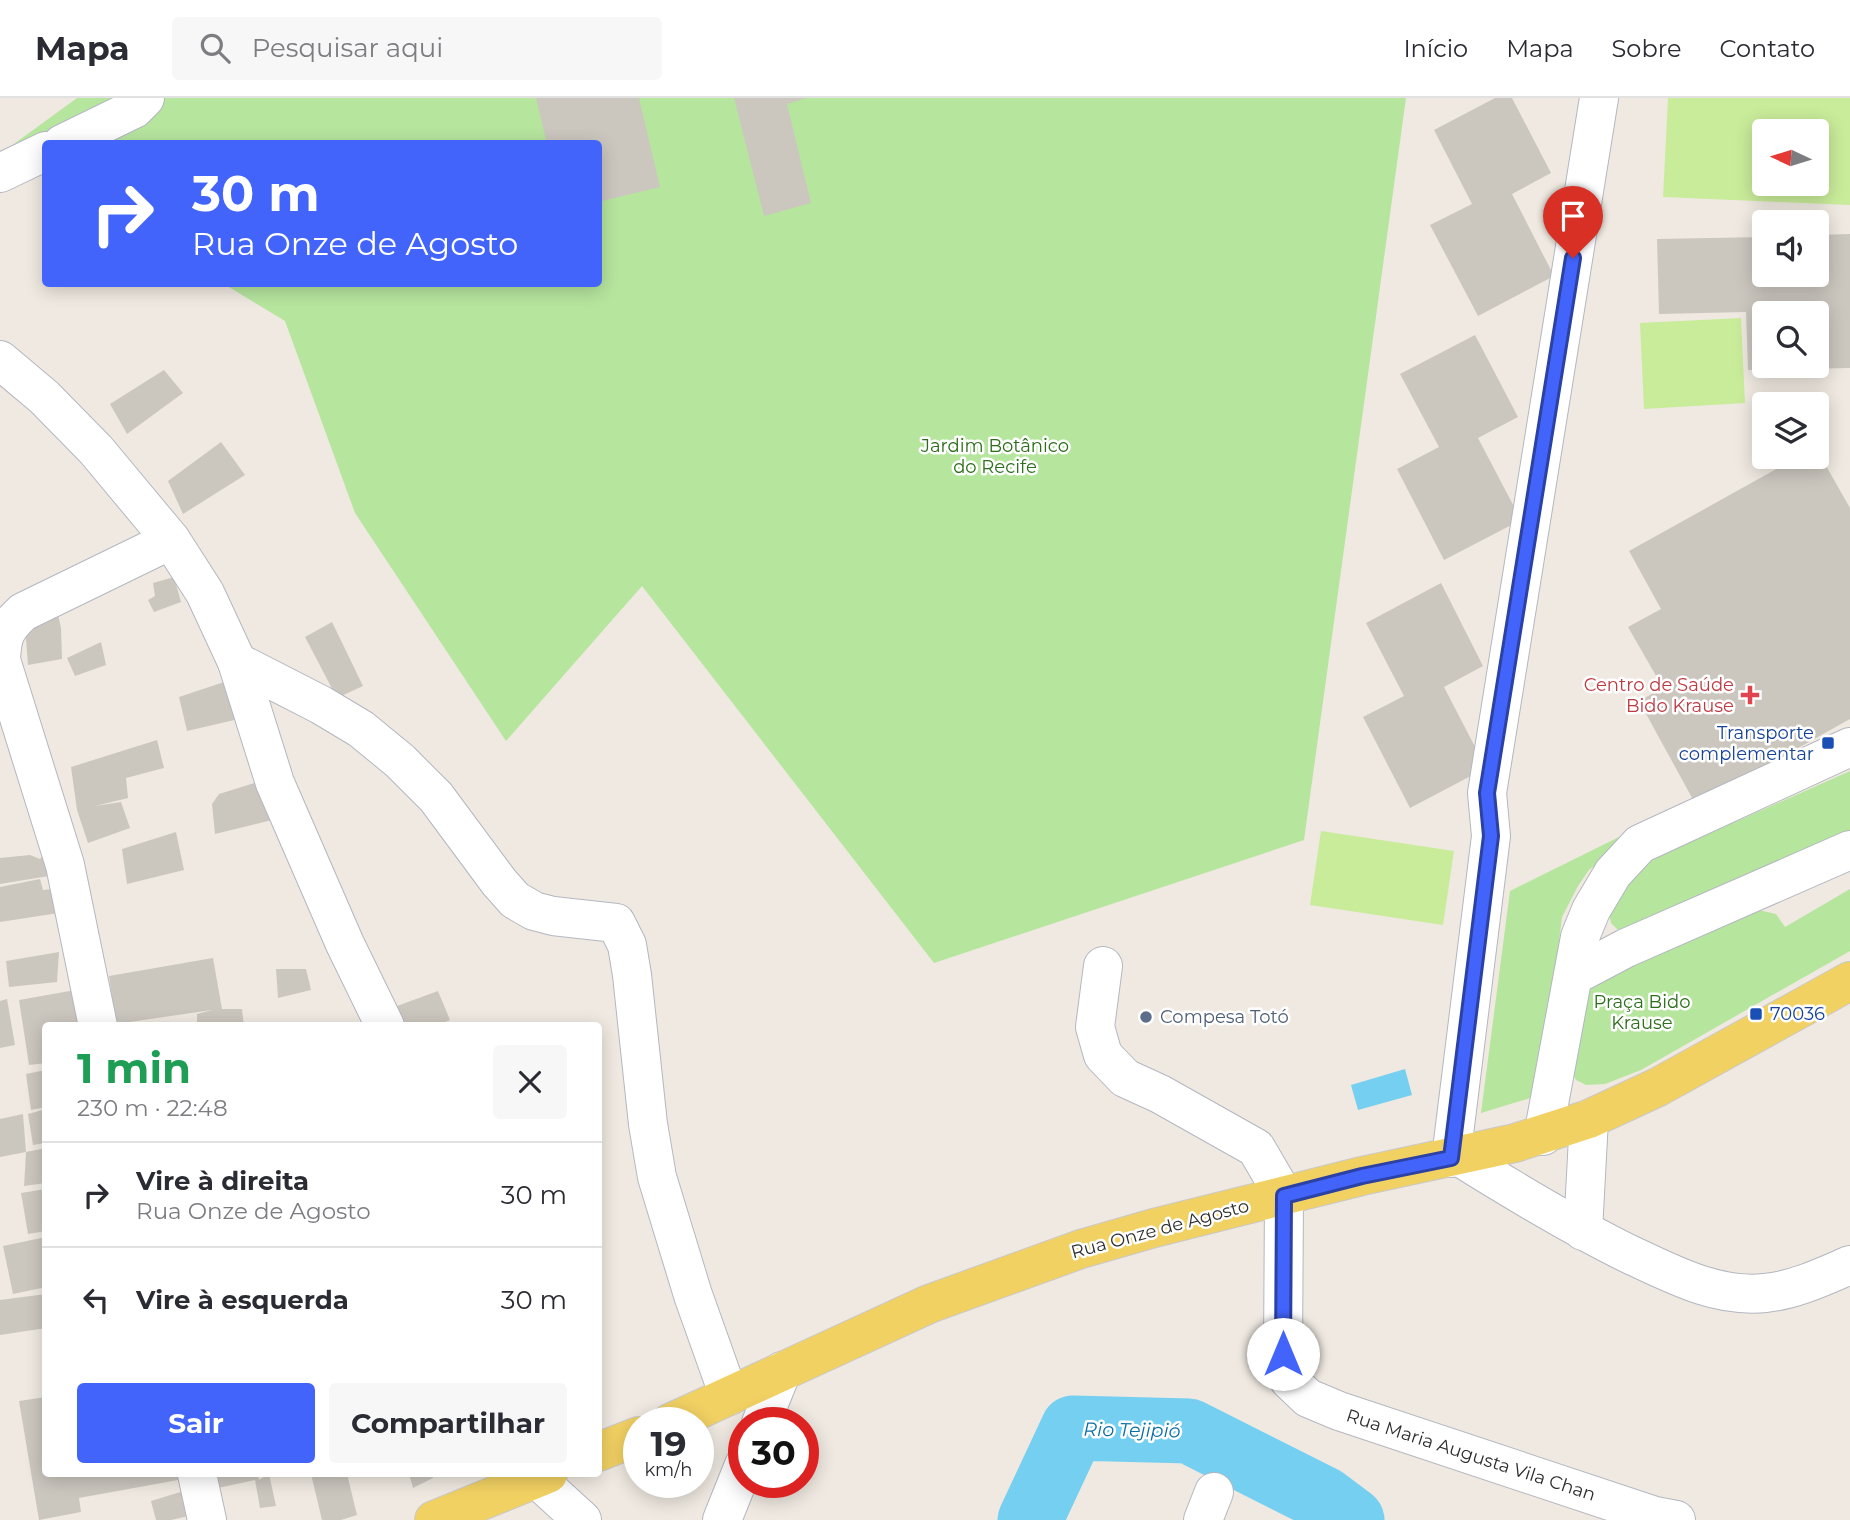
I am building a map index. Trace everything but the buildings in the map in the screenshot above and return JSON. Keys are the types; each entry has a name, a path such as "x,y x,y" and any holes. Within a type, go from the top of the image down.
{"main road":[{"name":"Rua Onze de Agosto","path":"705,1407 929,1304 1037,1265 1154,1228 1362,1176 1543,1136 1589,1119 1658,1087 1850,981"},
{"path":"602,1450 623,1442"},
{"path":"434,1520 534,1477"}],"street":[{"path":"1599,98 1487,793 1491,836 1455,1157 1583,1231 1696,1285 1728,1292 1763,1293 1797,1287 1850,1265"},
{"path":"70,140 145,102"},
{"path":"0,173 42,154"},
{"path":"0,360 44,397 96,450 171,540 205,593 237,662 275,783 345,944 383,1022"},
{"path":"97,1022 65,865 1,660 2,640 8,626 23,612 171,540"},
{"path":"237,662 321,705 361,729 400,761 436,797 515,900 534,911 553,916 615,923 626,945 632,975 648,1124 657,1177 693,1295 729,1396"},
{"path":"1543,1136 1580,937 1591,910 1613,873 1640,844 1850,747"},
{"path":"1573,976 1626,948 1850,850"},
{"path":"1103,966 1095,1027 1103,1055 1125,1078 1160,1094 1256,1148 1284,1196"},
{"path":"1583,1231 1589,1119"},
{"name":"Rua Maria Augusta Vila Chan","path":"1284,1196 1283,1354 1289,1380 1308,1398 1655,1516 1676,1520"},
{"path":"767,1407 782,1371"},
{"path":"198,1477 208,1520"},
{"path":"541,1477 582,1520"},
{"path":"722,1520 731,1498"}],"green space":[{"name":"Jardim Botânico do Recife","path":"77,98 1406,98 1304,840 934,963 642,586 506,741 355,513 285,321 229,287 602,287 602,140 42,140 42,171 7,149"},
{"path":"1668,98 1850,98 1850,205 1663,197"},
{"path":"1741,318 1745,403 1644,409 1640,323"},
{"path":"1850,771 1850,830 1661,916 1619,931 1611,923 1609,913 1617,891 1654,858"},
{"path":"1321,831 1454,851 1443,925 1310,905"},
{"name":"Praça Bido Krause","path":"1619,837 1606,857 1589,870 1562,917 1540,1095 1481,1113 1510,891"},
{"name":"Praça Bido Krause","path":"1850,889 1850,951 1641,1070 1605,1084 1586,1085 1576,1080 1570,1068 1577,1011 1591,989 1615,971 1754,909 1776,914 1785,927"}],"water":[{"path":"1405,1069 1412,1095 1358,1110 1351,1085"}],"waterway":[{"name":"Rio Tejipió","path":"1030,1520 1073,1428 1189,1431 1324,1499 1352,1520"}],"place":[{"name":"Centro de Saúde Bido Krause","path":"1750,695"},
{"name":"Transporte complementar","path":"1828,743"},
{"name":"70036","path":"1756,1014"},
{"name":"Compesa Totó","path":"1146,1017"}],"route":[{"path":"1283,1354 1284,1196 1362,1176 1451,1158 1491,836 1487,793 1573,258"}]}
